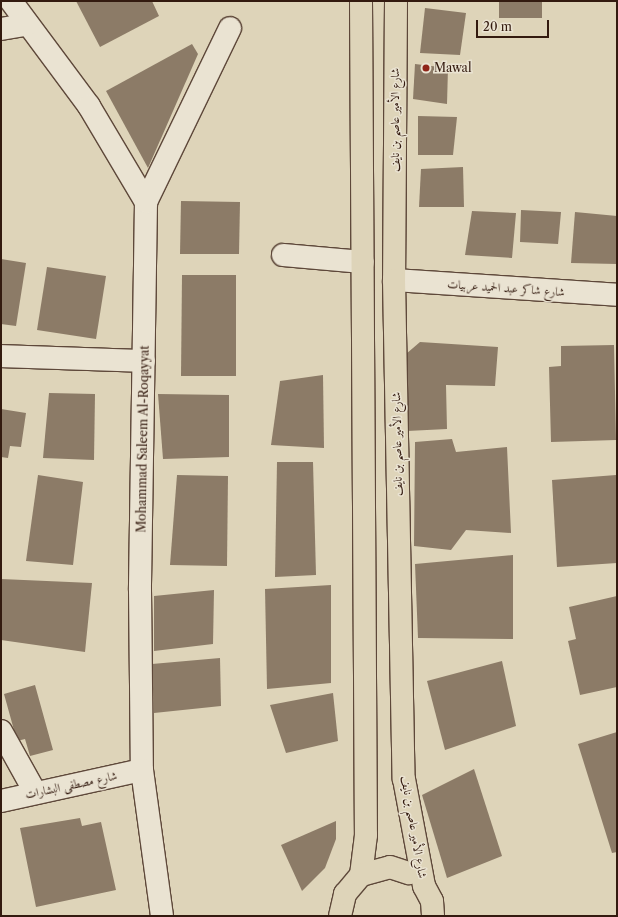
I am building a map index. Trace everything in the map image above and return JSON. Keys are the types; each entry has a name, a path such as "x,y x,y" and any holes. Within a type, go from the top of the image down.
{"main road":[{"path":"361,1 364,262 366,835 361,875"},
{"name":"شارع الأمير عاصم بن نايف","path":"396,1 394,280 404,779 417,879 432,901 433,916"},
{"path":"336,913 352,883 361,875 385,868 417,879"}],"street":[{"path":"11,1 89,106 146,202"},
{"path":"1,29 28,24"},
{"path":"146,202 230,28"},
{"name":"Mohammad Saleem Al-Roqayyat","path":"146,202 140,590 142,770 162,916"},
{"path":"283,255 364,262"},
{"name":"شارع شاكر عبد الحميد عربيات","path":"394,280 617,295"},
{"path":"1,356 144,361"},
{"path":"1,731 35,792"},
{"name":"شارع مصطفى البشارات","path":"1,801 35,792 142,770"}],"building":[{"path":"76,1 152,1 159,16 100,47"},
{"path":"499,1 542,1 542,18 499,18"},
{"path":"425,8 466,13 460,55 420,53"},
{"path":"192,44 198,54 148,168 106,91"},
{"path":"415,64 448,68 447,104 413,99"},
{"path":"418,116 457,117 453,155 418,155"},
{"path":"463,167 464,207 419,207 421,169"},
{"path":"181,201 240,202 239,254 180,254"},
{"path":"521,210 561,212 558,244 520,242"},
{"path":"472,211 516,213 512,258 465,255"},
{"path":"575,212 617,216 617,264 571,263"},
{"path":"1,259 26,263 16,326 1,324"},
{"path":"47,267 106,276 96,339 37,330"},
{"path":"182,275 236,275 236,376 181,376"},
{"path":"420,342 498,347 495,386 446,385 447,429 407,431 406,354"},
{"path":"614,345 616,440 551,442 549,367 561,366 561,346"},
{"path":"323,375 324,448 271,445 280,381"},
{"path":"49,393 95,394 94,460 43,458"},
{"path":"158,394 229,395 229,457 163,459"},
{"path":"1,409 26,413 21,447 10,446 8,458 1,457"},
{"path":"452,439 456,452 507,447 511,533 466,530 451,550 414,546 415,442"},
{"path":"277,462 313,462 316,575 275,577"},
{"path":"38,475 83,482 73,565 26,561"},
{"path":"177,475 228,476 227,566 170,565"},
{"path":"616,475 617,563 557,567 552,480"},
{"path":"513,555 513,639 418,638 415,564"},
{"path":"1,579 92,583 85,652 1,640"},
{"path":"331,585 331,683 267,689 265,589"},
{"path":"214,590 213,644 154,651 154,596"},
{"path":"617,596 617,687 580,695 568,641 576,639 569,607"},
{"path":"220,658 221,706 154,713 152,664"},
{"path":"502,661 516,726 445,750 427,681"},
{"path":"35,685 53,750 30,756 25,739 17,741 4,694"},
{"path":"333,693 338,741 286,753 270,705"},
{"path":"617,732 617,852 612,853 578,744"},
{"path":"474,769 502,856 447,878 422,795"},
{"path":"80,818 82,826 101,822 116,890 36,907 20,828"},
{"path":"336,821 336,839 325,868 302,891 281,845"}],"place":[{"name":"Mawal","path":"426,68"}]}
